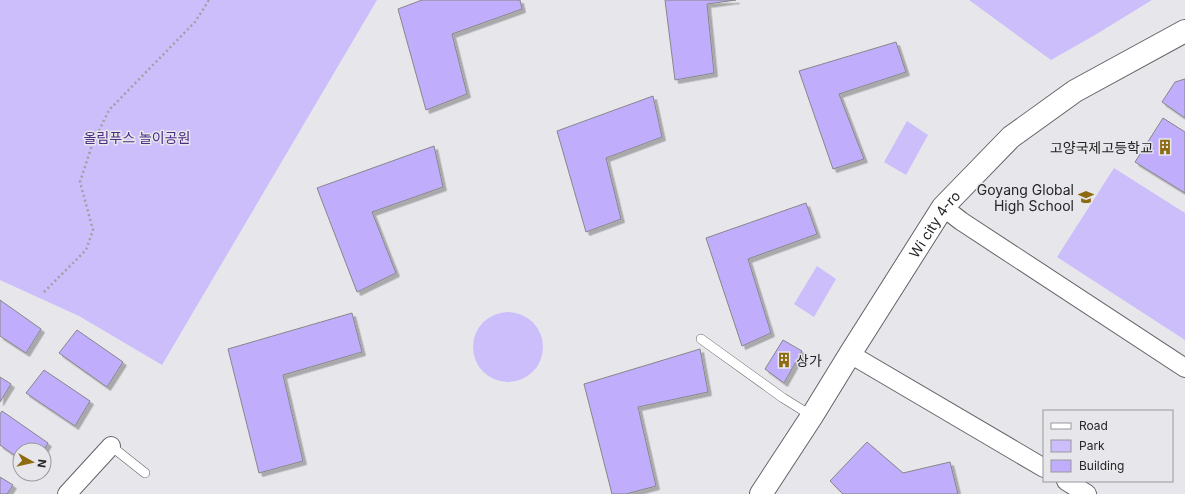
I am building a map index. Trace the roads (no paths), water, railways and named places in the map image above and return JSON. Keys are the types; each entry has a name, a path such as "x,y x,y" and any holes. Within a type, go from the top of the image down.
{"street":[{"name":"Wi city 4-ro","path":"761,494 943,208 1011,137 1076,91 1185,31"},
{"path":"943,208 1185,368"},
{"path":"850,354 1043,467"},
{"path":"67,494 111,446"},
{"path":"1068,482 1087,494"}],"lane":[{"path":"701,339 783,398 812,416"},
{"path":"111,446 145,473"}],"place":[{"name":"고양국제고등학교","path":"1165,147"},
{"name":"Goyang Global High School","path":"1086,197"},
{"name":"상가","path":"784,360"}],"park label":[{"name":"올림푸스 놀이공원","path":"137,137"}]}
